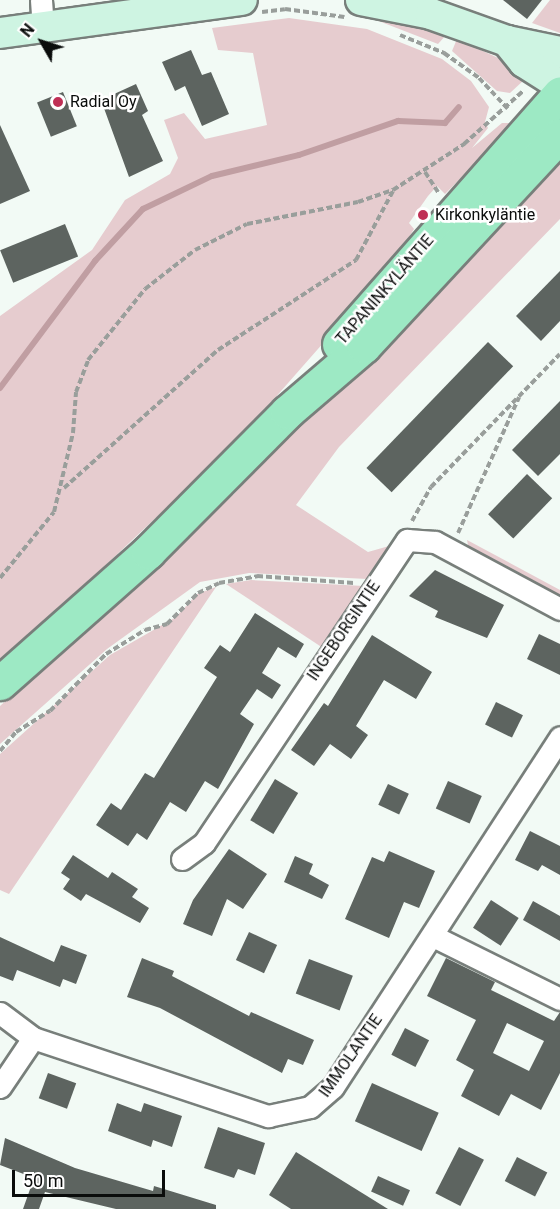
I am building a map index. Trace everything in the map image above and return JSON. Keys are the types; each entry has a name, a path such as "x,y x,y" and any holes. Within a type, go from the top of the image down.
{"main road":[{"name":"TAPANINKYLÄNTIE","path":"287,412 348,330 560,93"},
{"name":"TAPANINKYLÄNTIE","path":"0,683 148,552 287,412 363,346 560,135"}],"street":[{"path":"0,33 42,13 249,6"},
{"path":"357,10 434,7 507,40 560,52"},
{"path":"507,40 524,62 560,85"},
{"path":"407,540 435,542 560,609"},
{"name":"INGEBORGINTIE","path":"182,859 204,843 407,540"},
{"name":"IMMOLANTIE","path":"0,1013 33,1038 268,1116 295,1114 322,1099 333,1087 560,737"},
{"path":"433,936 560,999"},
{"path":"0,1087 33,1038"}],"path":[{"path":"249,6 357,10"},
{"path":"0,578 44,530 63,489 76,392 88,360 145,289 195,250 247,224 357,202 393,190 425,172 506,108 478,78 444,53 391,31"},
{"path":"425,172 439,196"},
{"path":"63,489 218,350 356,260 393,190"},
{"path":"407,540 415,511 431,487 560,354"},
{"path":"451,550 520,395"},
{"path":"0,751 16,732 50,711 106,654 146,630 167,624 198,593 219,583 257,576 376,584"}],"shaded area":[{"path":"550,0 560,0 560,33 532,23"},
{"path":"358,13 421,26 446,35 438,44"},
{"path":"289,18 367,29 442,59 471,81 489,107 485,122 488,128 472,148 502,123 516,123 445,194 437,186 428,196 409,223 414,229 390,267 237,441 0,665 0,316 92,250 125,200 170,174 178,158 164,120 184,113 205,139 267,125 253,53 218,50 212,28"},
{"path":"457,39 509,63 524,80 510,93 497,91 452,51"},
{"path":"560,145 560,219 339,447 296,505 368,552 389,546 367,579 249,573 200,582 107,649 0,744 0,706 234,494 471,247"},
{"path":"467,540 560,590 560,602 470,554"},
{"path":"251,580 364,586 323,648 226,584"},
{"path":"216,587 9,894 0,890 0,754 110,655 176,617 197,594"}],"building":[{"path":"503,0 542,0 527,19"},
{"path":"191,50 202,75 211,72 229,114 202,126 185,86 175,91 162,62"},
{"path":"136,84 148,111 142,115 163,161 129,177 101,100"},
{"path":"63,92 77,126 51,137 37,102"},
{"path":"0,125 30,191 0,204"},
{"path":"65,224 78,256 13,283 0,250"},
{"path":"560,271 560,321 541,341 516,316"},
{"path":"488,342 513,366 392,492 366,468"},
{"path":"560,401 560,454 538,476 512,450"},
{"path":"527,474 552,498 513,539 488,514"},
{"path":"435,570 504,605 487,638 435,617 438,611 409,596"},
{"path":"255,613 304,644 296,658 278,647 262,673 281,685 272,699 257,689 240,714 254,724 218,789 205,781 186,812 170,802 147,840 137,833 128,846 96,825 111,803 121,810 145,773 154,778 217,677 204,668 220,645 230,652"},
{"path":"539,634 560,644 560,675 527,659"},
{"path":"372,635 432,672 416,699 384,680 356,726 368,735 351,759 330,744 314,766 291,750 324,703 328,706"},
{"path":"496,702 523,715 512,738 485,724"},
{"path":"275,779 298,793 273,834 250,820"},
{"path":"448,781 482,796 470,823 436,808"},
{"path":"388,784 409,794 399,815 378,805"},
{"path":"530,831 560,846 560,875 542,865 538,871 515,860"},
{"path":"229,849 267,874 243,909 227,899 212,936 183,924 193,900"},
{"path":"389,851 435,871 419,908 404,902 389,938 345,919 372,857 384,862"},
{"path":"73,855 108,878 112,872 138,889 132,897 149,908 140,923 86,894 81,901 63,889 70,879 61,873"},
{"path":"295,856 313,864 309,874 329,885 322,899 284,882"},
{"path":"491,900 519,918 501,946 473,928"},
{"path":"533,901 560,916 560,941 523,920"},
{"path":"249,932 277,945 264,973 236,960"},
{"path":"0,937 54,962 61,945 87,955 76,984 63,979 60,987 17,970 13,981 0,976"},
{"path":"142,958 174,971 172,976 249,1016 251,1012 314,1040 303,1065 288,1059 282,1073 160,1008 127,997"},
{"path":"446,958 495,982 491,990 554,1021 560,1012 560,1073 541,1110 511,1094 499,1116 461,1096 474,1070 456,1060 476,1020 427,996","holes":["507,1023 544,1041 529,1071 493,1053"]},
{"path":"309,959 353,976 340,1010 296,994"},
{"path":"405,1028 429,1040 415,1067 391,1055"},
{"path":"48,1073 76,1083 67,1109 39,1098"},
{"path":"372,1083 439,1113 422,1151 355,1121"},
{"path":"117,1103 141,1112 144,1103 182,1116 172,1147 153,1140 151,1147 108,1131"},
{"path":"218,1127 265,1143 255,1175 238,1169 234,1178 204,1168"},
{"path":"5,1138 75,1168 153,1191 154,1186 216,1205 216,1209 116,1209 45,1192 39,1209 23,1209 34,1178 0,1165"},
{"path":"459,1147 484,1160 460,1206 435,1193"},
{"path":"296,1152 388,1209 291,1209 269,1195"},
{"path":"517,1157 547,1172 535,1196 505,1181"},
{"path":"378,1176 410,1190 403,1206 371,1192"}],"waterway":[{"path":"0,388 95,261 143,209 212,176 299,155 398,121 445,123 459,107"}],"place":[{"name":"Radial Oy","path":"58,102"},
{"name":"Kirkonkyläntie","path":"423,215"}]}
